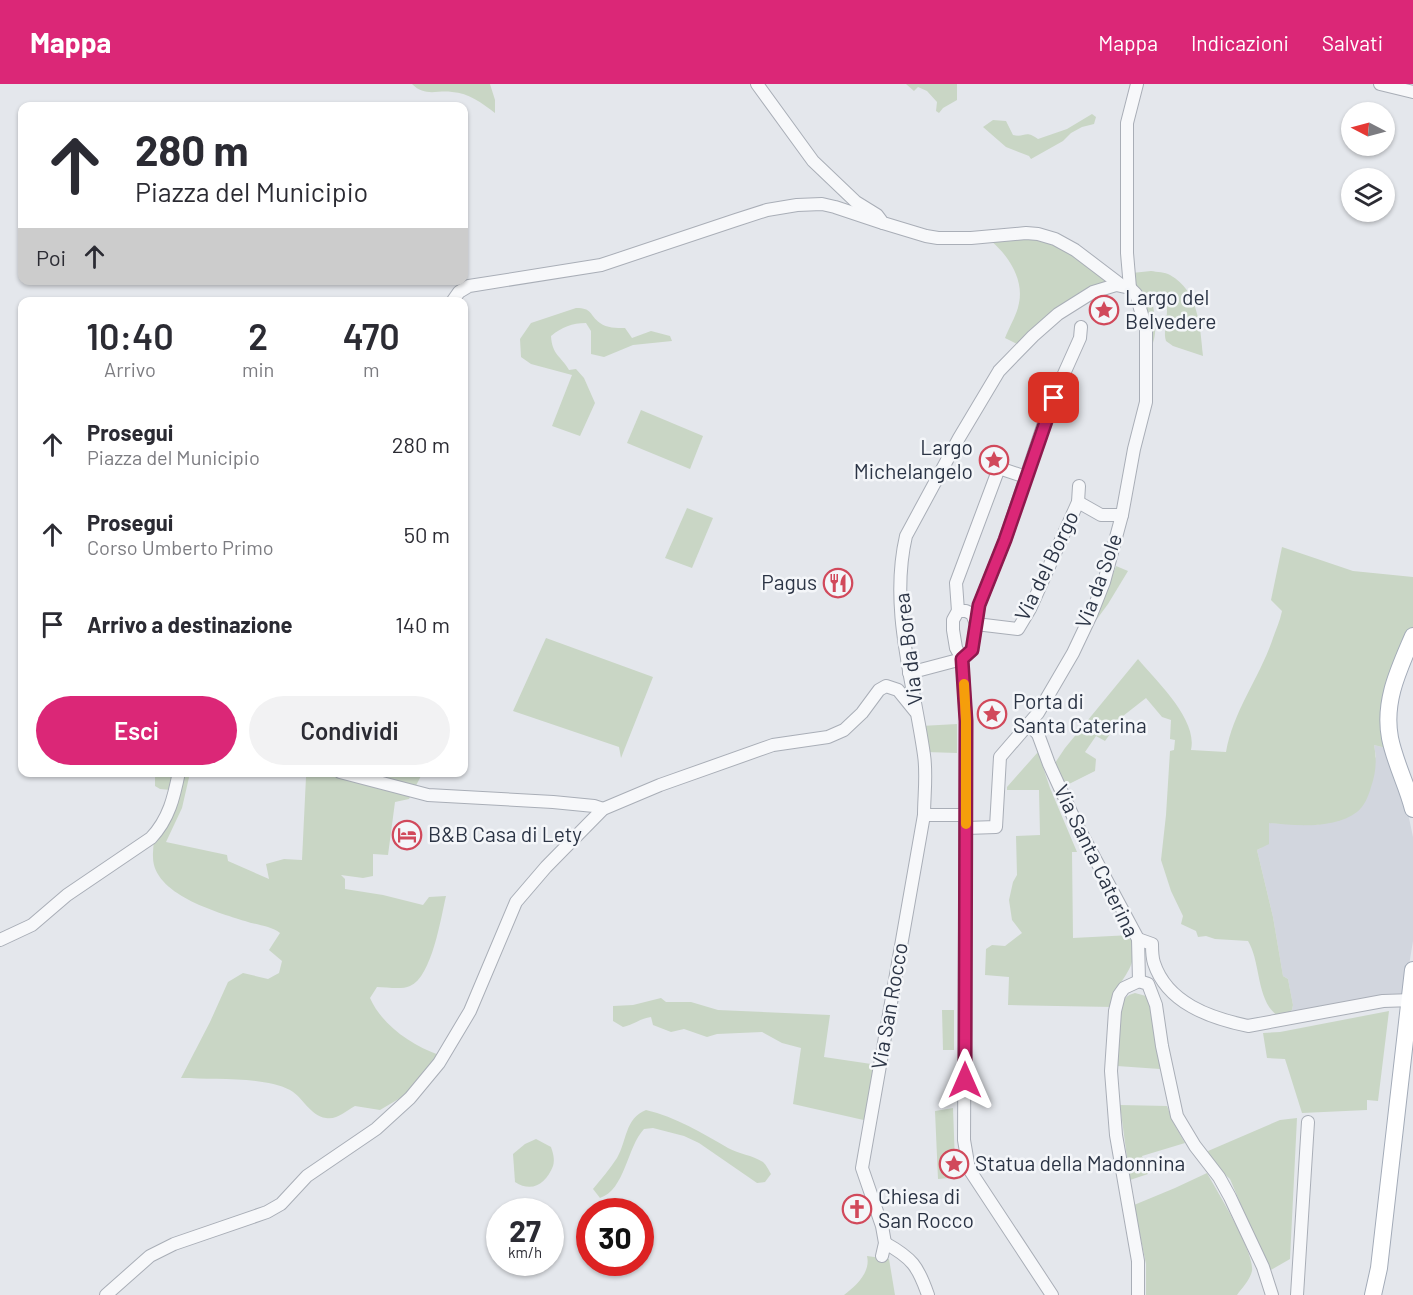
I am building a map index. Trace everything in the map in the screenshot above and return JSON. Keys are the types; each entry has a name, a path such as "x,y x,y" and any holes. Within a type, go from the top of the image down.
{"main road":[{"path":"1413,636 1391,690 1388,712 1390,739 1413,809"},
{"path":"1373,1295 1379,1268 1413,970"}],"street":[{"path":"757,84 813,161 856,202 877,215 884,223"},
{"path":"1126,286 1127,123 1137,84"},
{"path":"1380,84 1413,92"},
{"path":"456,297 469,286 602,265 767,210 822,204 938,238 1038,234 1055,239 1075,250 1126,286"},
{"name":"Via da Borea","path":"924,753 915,712 902,627 901,580 906,536 959,438 999,371 1058,314 1093,292 1116,285 1126,286"},
{"name":"Via da Sole","path":"966,822 996,827 1000,757 1038,714 1091,615 1104,582 1122,515 1134,449 1146,402 1146,329 1136,294 1126,286"},
{"path":"909,673 962,659 972,650 979,605 1050,405 1080,338 1081,327"},
{"path":"1026,477 999,468 956,583 958,611 953,620 953,630 956,648 962,659 966,721 964,1140 969,1169 1052,1295"},
{"path":"1079,486 1078,502 1101,515 1122,515"},
{"name":"Via del Borgo","path":"977,624 1018,629 1030,609 1078,502"},
{"path":"958,611 972,614 977,624"},
{"path":"106,1295 150,1256 174,1244 267,1212 281,1204 307,1176 376,1129 410,1098 439,1063 470,1011 516,902 546,867 603,809 660,785 773,745 828,737 844,730 862,713 875,693 886,686 898,690 915,712"},
{"name":"Via Santa Caterina","path":"1028,724 1038,734 1048,764 1072,814 1138,939 1139,981"},
{"name":"Via San Rocco","path":"882,1256 885,1243 862,1168 924,815 924,753"},
{"path":"0,940 32,925 67,895 151,838 169,812 178,777"},
{"path":"359,777 428,795 553,802 603,809"},
{"path":"924,815 966,822"},
{"path":"1138,939 1152,944 1154,963 1172,992 1182,1001 1206,1015 1227,1022 1248,1026 1383,1001 1411,1000"},
{"path":"1138,1295 1138,1261 1116,1135 1112,1071 1115,1011 1119,995 1124,988 1139,981 1148,984 1156,1005 1177,1116 1230,1197 1263,1267 1272,1295"},
{"path":"1297,1295 1308,1122"},
{"path":"885,1243 896,1249 918,1268 928,1295"}],"shaded area":[{"path":"1374,745 1386,748 1405,799 1413,837 1413,941 1404,996 1285,1015 1292,1010 1293,1005 1288,979 1283,976 1273,917 1257,850 1261,848 1269,823 1318,825 1376,757"}],"green space":[{"path":"412,84 490,84 495,100 495,113 470,96 452,92 426,92"},
{"path":"906,84 957,84 957,100 939,113 936,111 937,102 927,91 918,87 914,91"},
{"path":"1092,114 1096,117 1094,124 1071,133 1063,141 1031,159 1029,156 1006,147 983,127 993,120 1006,121 1013,135 1028,134 1038,139 1067,129"},
{"path":"1038,238 1064,247 1111,281 1092,287 1071,298 1017,344 1005,338 1018,307 1020,294 1017,277 1009,260 991,241"},
{"path":"1151,271 1170,275 1187,290 1199,322 1203,356 1173,346 1166,341 1167,305 1161,295 1153,293 1151,296 1155,331 1150,351 1132,273"},
{"path":"576,308 588,311 606,326 625,328 632,338 651,331 670,336 672,341 633,345 604,357 591,354 591,331 586,323 567,326 551,336 555,351 569,370 576,369 584,378 595,403 580,436 552,426 572,375 531,364 521,357 520,339 531,323"},
{"path":"641,410 703,436 690,469 627,443"},
{"path":"687,508 713,518 692,568 665,558"},
{"path":"1282,547 1353,571 1413,577 1413,629 1386,748 1374,745 1376,761 1374,777 1362,807 1348,817 1327,824 1269,823 1269,844 1257,850 1273,917 1283,976 1288,979 1293,1005 1292,1010 1285,1015 1278,1016 1271,1009 1262,991 1255,959 1248,941 1198,937 1196,931 1181,924 1183,916 1171,891 1161,860 1170,751 1174,750 1175,740 1170,739 1171,720 1162,717 1146,698 1123,716 1105,741 1096,736 1085,752 1096,759 1095,771 1063,787 1053,766 1065,748 1138,659 1165,689 1182,713 1191,738 1191,750 1226,752 1234,722 1268,652 1281,615 1282,611 1271,600"},
{"path":"1116,566 1128,571 1094,623"},
{"path":"546,638 653,677 621,758 619,747 513,711"},
{"path":"957,724 957,753 926,752 921,726"},
{"path":"1038,752 1050,788 1077,852 1072,852 1073,938 1131,935 1133,958 1118,987 1113,1007 1008,1005 1009,977 985,975 986,949 992,945 1005,946 1022,933 1012,920 1009,900 1017,875 1016,836 1040,835 1039,790 1007,790 1007,787"},
{"path":"155,777 189,777 182,808 166,842 227,855 228,861 269,879 266,864 284,859 302,860 306,777 420,777 409,799 395,802 388,855 373,854 373,876 363,878 341,875 345,879 345,889 423,905 429,897 446,896 430,959 418,980 402,988 377,987 370,998 382,1017 398,1033 418,1046 439,1055 407,1094 380,1110 355,1106 338,1116 326,1118 315,1114 290,1090 266,1082 181,1078 228,982 243,973 268,979 279,973 282,961 269,950 280,933 268,927 203,907 174,891 163,881 156,870 153,848 156,831 171,790 155,786"},
{"path":"1135,993 1146,996 1149,1003 1160,1069 1117,1066 1120,1008 1125,998"},
{"path":"661,998 666,1002 691,1002 718,1010 830,1015 824,1057 878,1065 868,1121 793,1104 801,1048 782,1043 762,1032 717,1034 707,1037 684,1029 671,1032 653,1025 651,1017 623,1027 613,1021 613,1006 633,1005"},
{"path":"942,1010 954,1010 954,1050 943,1050"},
{"path":"1389,1011 1378,1101 1367,1100 1367,1110 1302,1113 1285,1059 1267,1058 1263,1033 1280,1032"},
{"path":"1120,1105 1167,1106 1185,1143 1142,1156 1148,1174 1130,1180"},
{"path":"953,1108 955,1163 961,1177 938,1179 935,1111"},
{"path":"646,1110 678,1121 732,1150 759,1160 764,1163 771,1174 765,1182 757,1183 699,1143 684,1136 653,1128 644,1129 633,1146 615,1186 600,1198 593,1189 617,1158 630,1124"},
{"path":"1297,1118 1290,1259 1269,1271 1230,1179 1211,1162 1208,1151 1280,1120"},
{"path":"536,1139 551,1147 554,1158 553,1166 542,1182 533,1187 527,1187 515,1182 513,1154 525,1144"},
{"path":"1207,1173 1248,1251 1252,1271 1250,1278 1237,1295 1146,1295 1146,1264 1134,1205"},
{"path":"867,1256 889,1259 895,1295 844,1295 858,1283 865,1273"}],"slow traffic":[{"path":"964,684 966,824"}],"place":[{"name":"Largo del Belvedere","path":"1104,310"},
{"name":"Largo Michelangelo","path":"994,460"},
{"name":"Pagus","path":"838,583"},
{"name":"Porta di Santa Caterina","path":"992,714"},
{"name":"B&B Casa di Lety","path":"407,835"},
{"name":"Statua della Madonnina","path":"954,1164"},
{"name":"Chiesa di San Rocco","path":"857,1209"}],"route":[{"path":"965,1080 966,721 962,659 971,653 979,605 1005,540 1054,398"}]}
